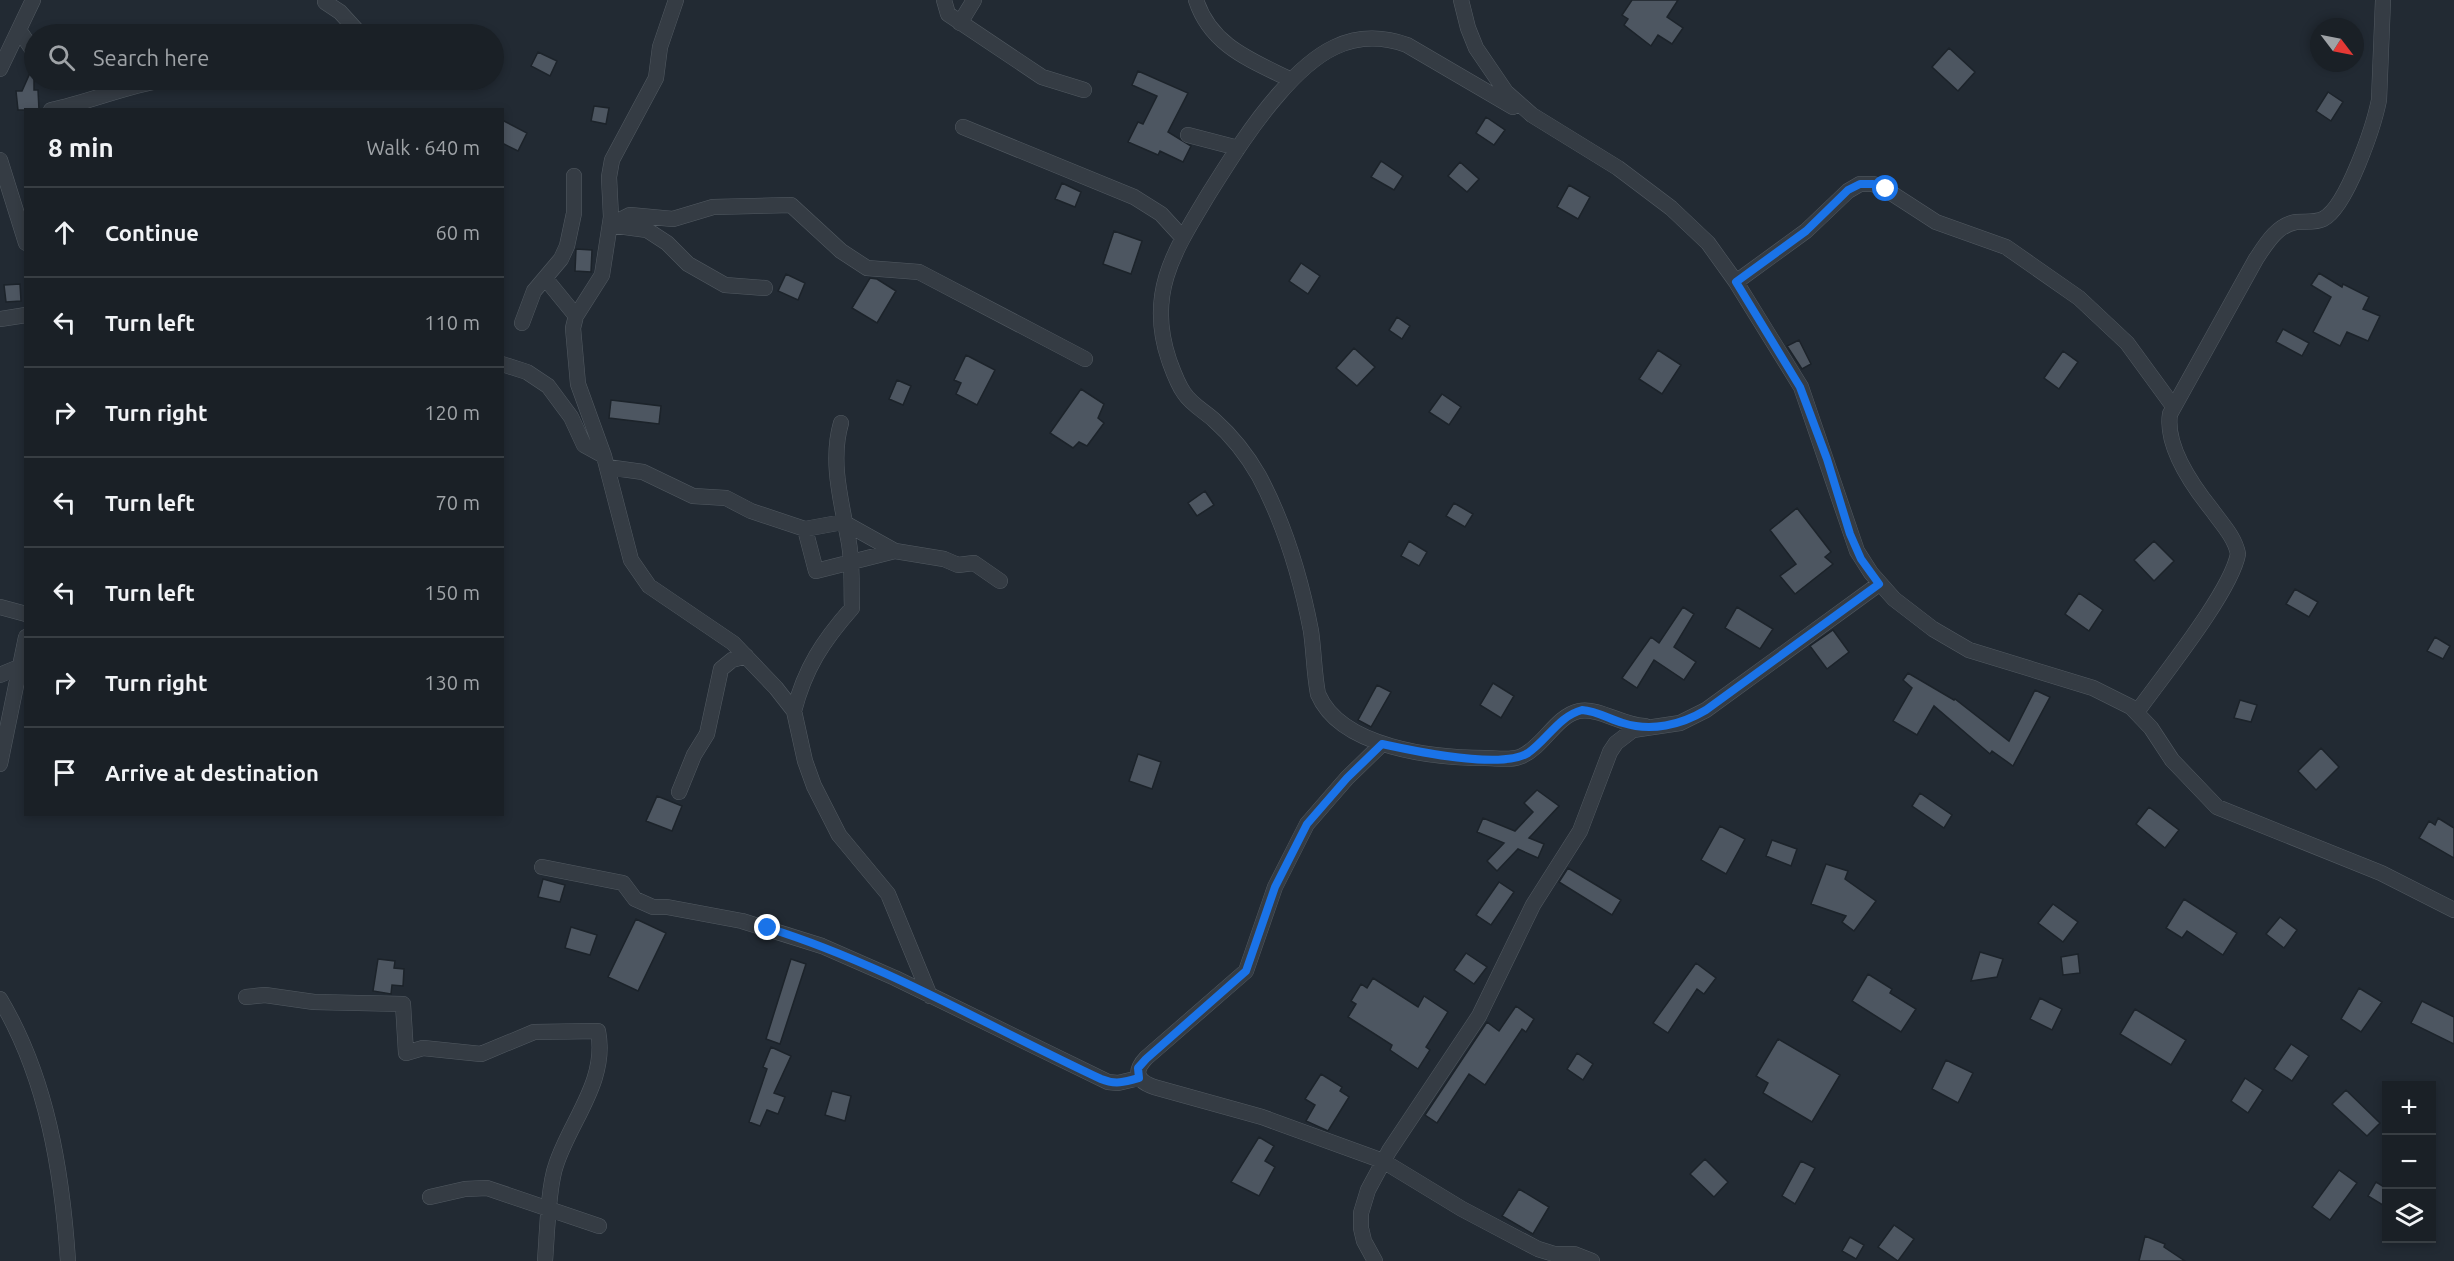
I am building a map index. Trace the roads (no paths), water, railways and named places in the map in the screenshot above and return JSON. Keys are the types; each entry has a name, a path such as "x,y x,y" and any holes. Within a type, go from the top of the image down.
{"street":[{"path":"0,69 33,0"},
{"path":"676,0 660,46 656,78 612,160 610,225 602,275 576,316 573,343 578,384 606,461 631,560 649,586 717,631 746,656 794,711 805,761 814,786 839,835 888,894 930,996"},
{"path":"944,0 948,14 1042,77 1084,90"},
{"path":"960,23 974,0"},
{"path":"1196,0 1203,20 1235,53 1291,80"},
{"path":"1461,0 1476,48 1506,92 1532,115"},
{"path":"2137,712 2203,619 2232,571 2238,554 2232,538 2201,496 2174,446 2168,428 2173,406 2270,239 2289,224 2323,219 2338,204 2369,140 2376,114 2383,0"},
{"path":"325,2 340,12 351,24"},
{"path":"18,30 24,38"},
{"path":"1879,584 1706,710 1674,724 1634,726 1582,710 1567,717 1538,745 1514,759 1447,756 1382,744 1345,724 1322,705 1317,688 1307,614 1273,507 1245,454 1233,438 1185,395 1176,378 1162,338 1160,314 1165,276 1183,238 1238,147 1291,80 1316,57 1339,44 1372,37 1391,39 1407,45 1499,99 1532,115 1618,168 1671,208 1708,243 1736,282 1800,387 1827,459 1850,534 1861,559 1879,584 1918,618 1969,650 2092,688 2121,701 2137,712 2172,759 2217,807 2381,873 2454,910"},
{"path":"62,108 72,106 106,90"},
{"path":"963,127 1134,197 1161,214 1183,238"},
{"path":"1188,135 1238,147"},
{"path":"0,160 24,237"},
{"path":"522,322 534,291 561,259 567,246 574,213 574,176"},
{"path":"1736,282 1806,231 1848,190 1860,184 1873,184 1886,189 1936,222 2006,248 2079,298 2127,343 2173,406"},
{"path":"610,225 630,215 673,219 713,207 791,205 841,251 867,268 919,273 1085,359"},
{"path":"610,225 647,230 667,243 688,264 725,285 765,288"},
{"path":"545,278 576,316"},
{"path":"0,319 24,315"},
{"path":"504,365 527,372 548,386 571,417 584,445 606,461 643,472 693,496 726,498 751,511 805,529 843,522 895,551 944,559 958,565 974,563 1000,581"},
{"path":"794,711 809,664 831,632 852,608 849,539 843,522 836,463 837,437 841,423"},
{"path":"805,529 816,571 895,551"},
{"path":"0,607 24,613"},
{"path":"0,764 24,646"},
{"path":"679,792 694,755 707,734 721,669 732,660 746,656"},
{"path":"0,675 19,667"},
{"path":"776,688 799,690"},
{"path":"1375,1261 1364,1241 1360,1221 1368,1190 1383,1161 1479,1016 1533,905 1580,831 1610,752 1625,736 1645,726"},
{"path":"1139,1078 1138,1068 1146,1059 1246,971 1275,887 1307,824 1347,778 1382,744"},
{"path":"542,867 623,883 635,899 653,907 667,907 742,921 796,937 930,996 1108,1082 1118,1083 1139,1078 1154,1087 1262,1117 1383,1161 1452,1203 1538,1249 1554,1254 1574,1254 1592,1261"},
{"path":"246,997 265,995 314,1002 403,1004 406,1053 423,1048 480,1054 534,1032 597,1031 599,1041 594,1083 555,1166 545,1261"},
{"path":"0,999 27,1052 49,1122 59,1173 68,1261"},
{"path":"430,1197 465,1189 488,1188 599,1226"}]}
